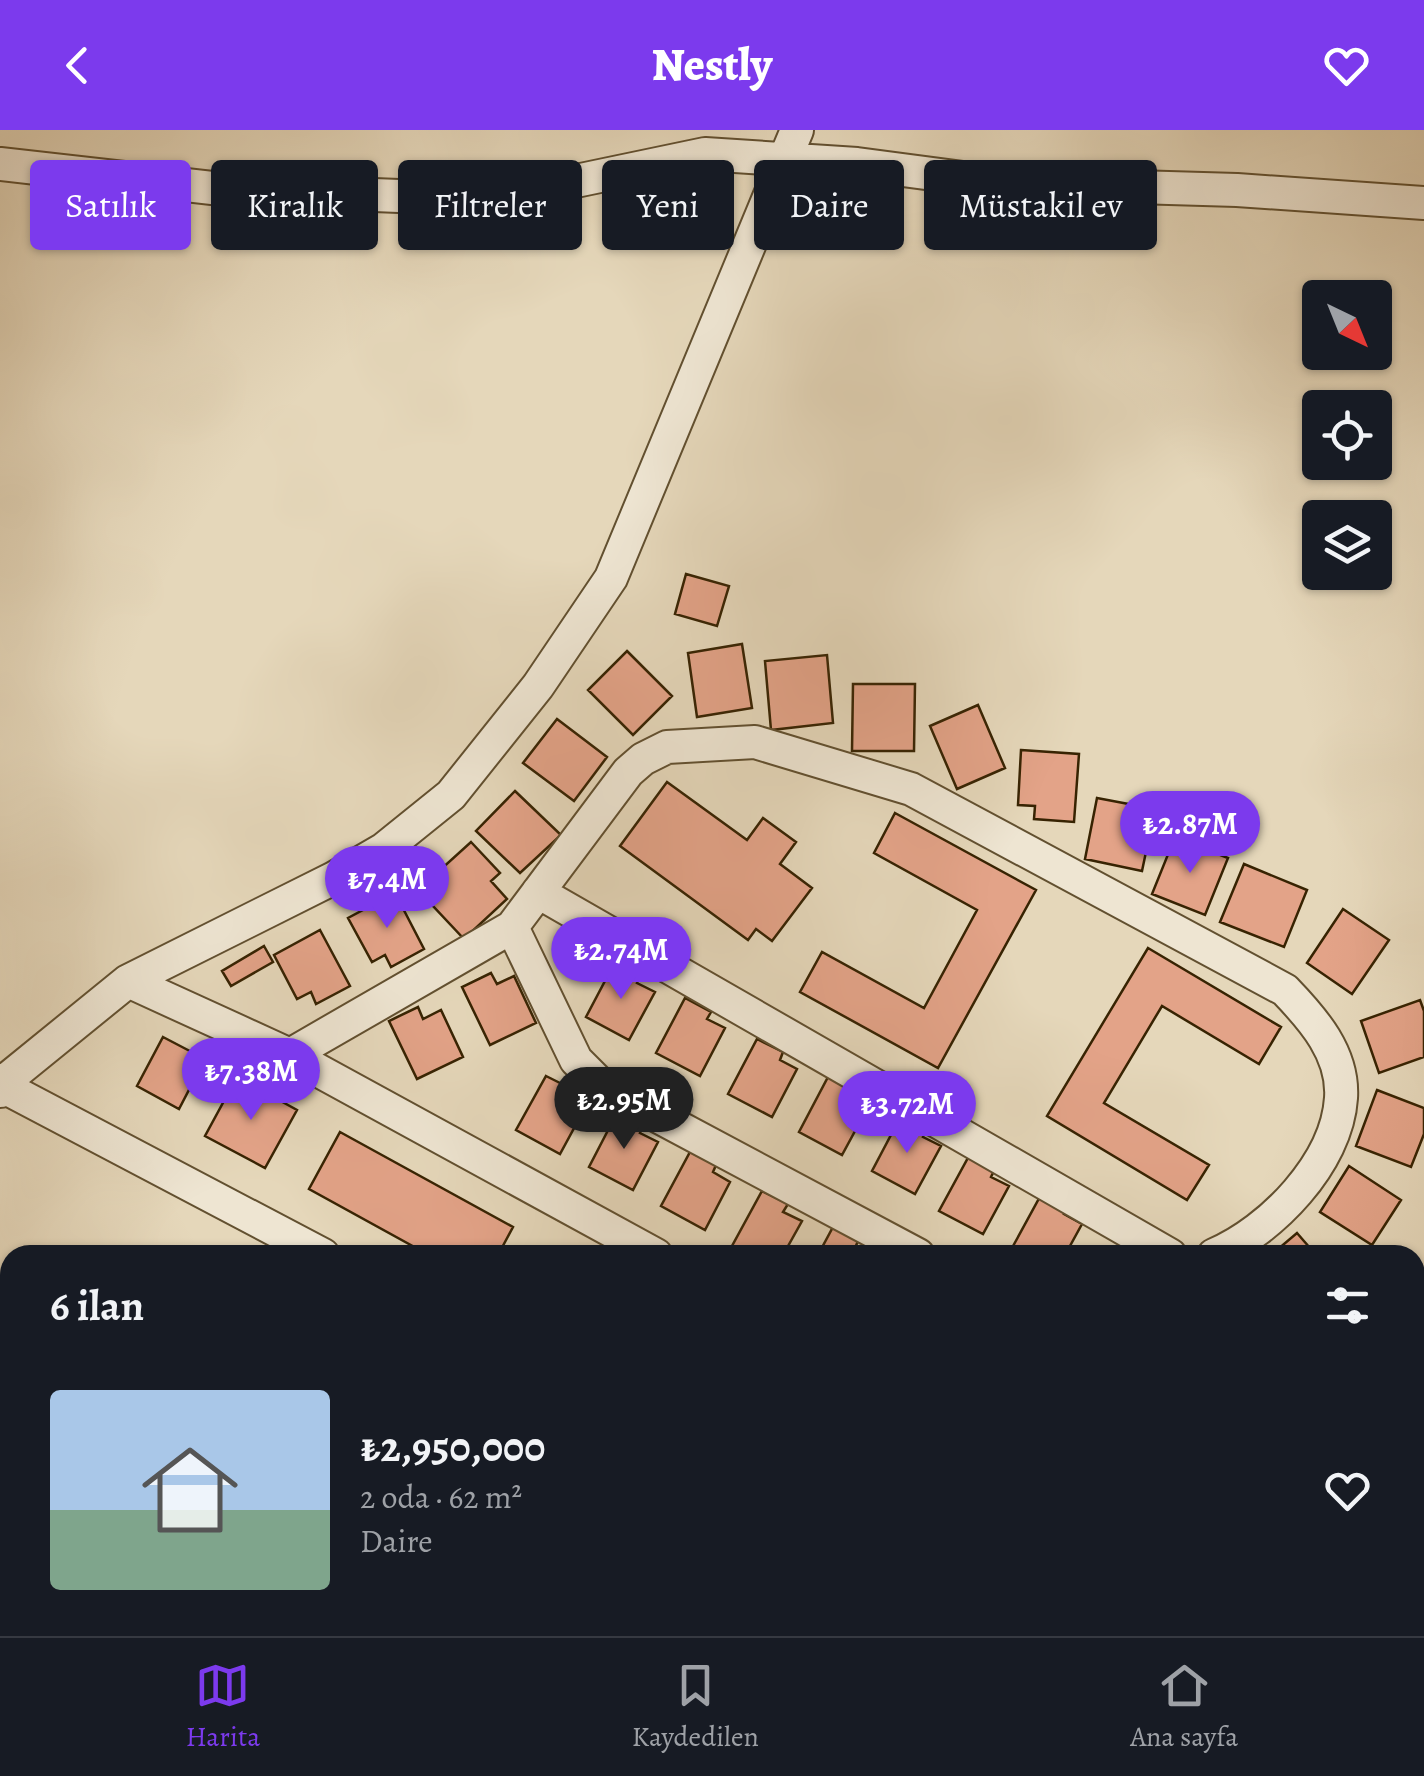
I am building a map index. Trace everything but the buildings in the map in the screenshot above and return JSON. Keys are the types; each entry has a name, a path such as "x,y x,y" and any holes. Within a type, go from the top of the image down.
{"street":[{"path":"0,164 222,189 399,196 552,186 704,154 792,146 857,164 1001,183 1237,190 1424,203"},
{"path":"305,1245 0,1085 128,981 384,849 451,795 538,686 611,578 792,146"},
{"path":"290,1055 512,928 628,772 643,758 685,744 755,742 910,788 1285,990 1321,1027 1342,1096 1330,1143 1293,1199 1258,1230 1232,1245"},
{"path":"538,892 1153,1245"},
{"path":"512,928 576,1060 603,1087 899,1245"},
{"path":"128,981 290,1055 638,1245"}]}
